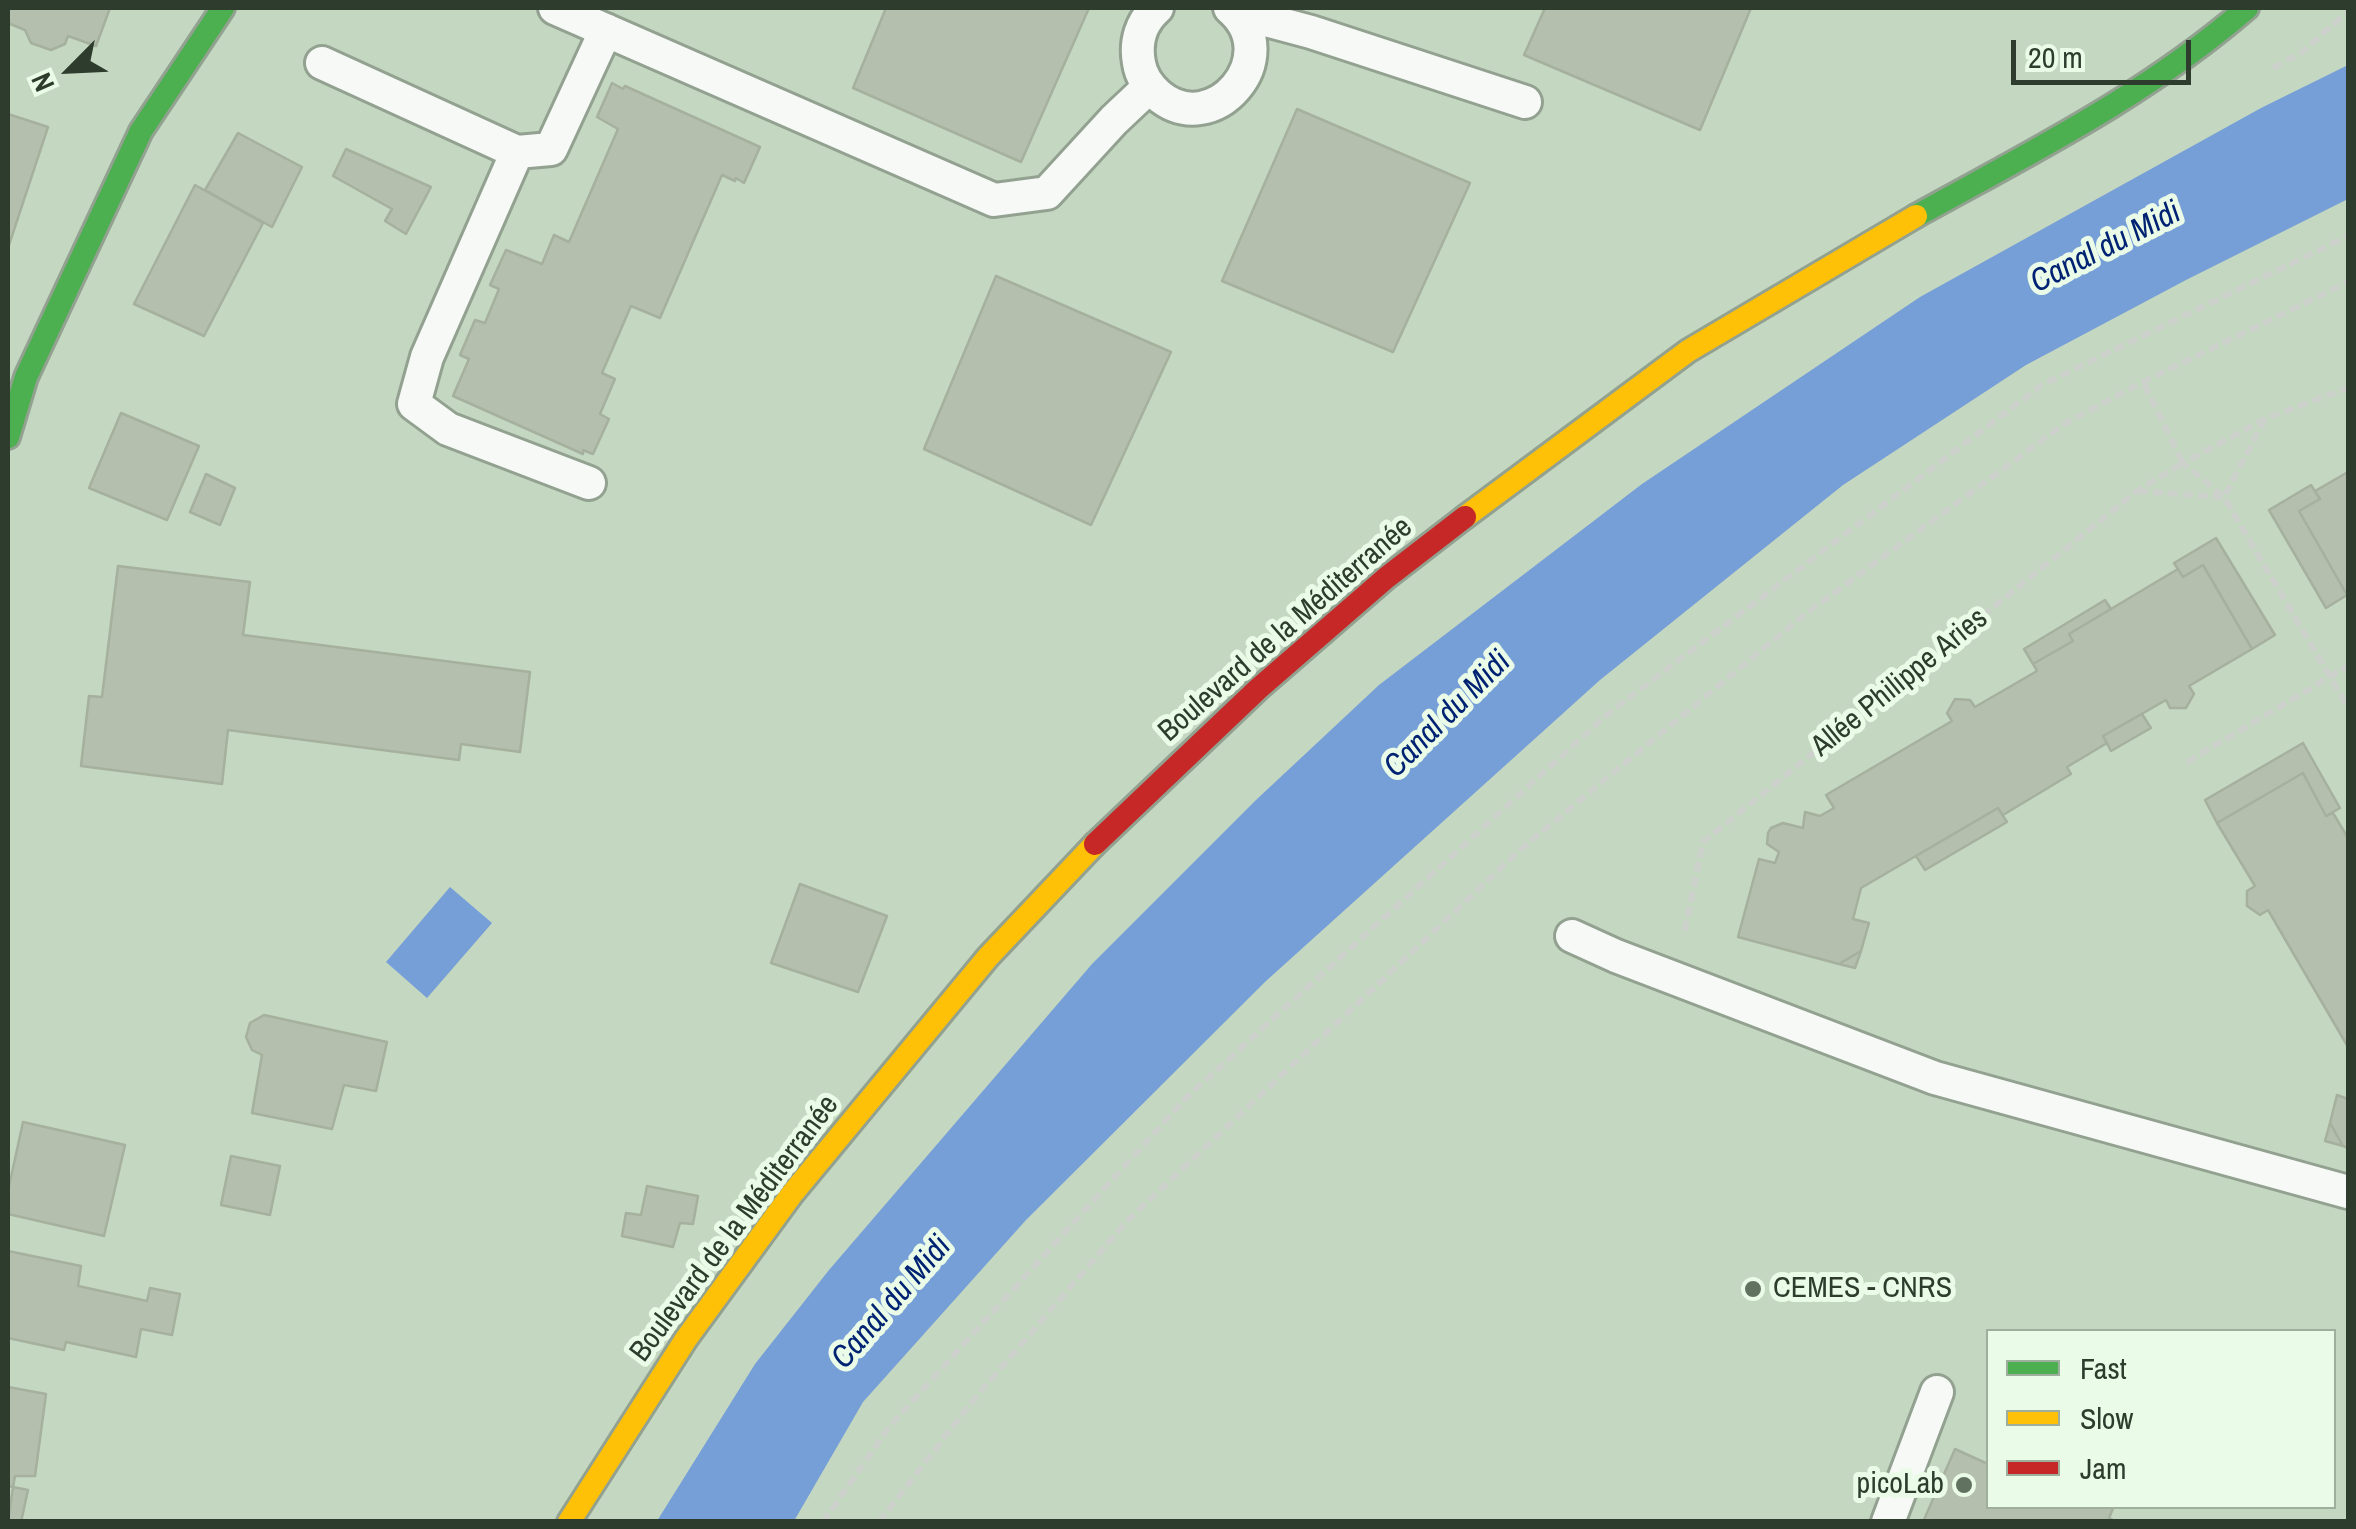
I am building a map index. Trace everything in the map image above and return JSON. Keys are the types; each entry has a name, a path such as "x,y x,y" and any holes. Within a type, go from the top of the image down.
{"main road":[{"path":"8,437 26,377 141,132 223,8"},
{"name":"Boulevard de la Méditerranée","path":"568,1522 686,1338 792,1194 988,956 1113,825 1258,689 1386,578 1688,352 1866,244 2110,110 2208,42 2247,8"}],"lane":[{"path":"555,8 994,200 1047,193 1150,87"},
{"path":"1157,8 1140,31 1136,50 1140,70 1162,99 1198,108 1216,104 1231,94 1250,63 1246,27 1233,10"},
{"path":"1233,10 1525,102"},
{"path":"322,63 517,152 551,149 606,30"},
{"path":"517,152 427,357 414,404 448,429 590,483"},
{"path":"1572,936 1934,1078 2348,1192"},
{"path":"1888,1522 1937,1392"}],"path":[{"path":"2267,72 2301,53 2348,14"},
{"path":"823,1522 889,1427 1187,1098 1609,714 2042,386 2348,236"},
{"path":"880,1522 971,1403 1124,1223 1520,849 1804,614 2067,422 2348,282"},
{"path":"2142,382 2183,463 2224,497 2348,707"},
{"path":"2224,497 2265,419 2348,388"},
{"name":"Allée Philippe Aries","path":"1675,979 1704,842 2137,491 2265,419"},
{"path":"2137,491 2224,497"},
{"path":"2187,762 2348,666"}],"water":[{"name":"Canal du Midi","path":"2348,65 2348,199 2026,365 1843,485 1600,680 1266,981 1026,1220 863,1402 794,1521 657,1521 755,1364 829,1270 1092,964 1256,800 1379,685 1642,484 1920,297 2261,108"},
{"path":"450,887 492,923 427,998 386,962"}],"building":[{"path":"8,8 110,8 96,46 68,36 65,44 51,50 31,43 25,30 8,23"},
{"path":"886,8 1089,8 1021,162 853,88"},
{"path":"1545,8 1751,8 1700,130 1524,55"},
{"path":"612,83 760,147 744,183 722,175 660,318 631,306 602,373 615,379 600,414 609,419 593,454 583,450 583,454 453,396 469,359 460,355 475,320 485,323 499,289 490,285 506,250 542,264 554,235 569,242 618,129 597,117"},
{"path":"1297,109 1470,183 1393,352 1222,281"},
{"path":"8,114 48,127 8,248"},
{"path":"238,133 302,167 272,227 205,190"},
{"path":"346,149 431,187 406,234 385,221 392,209 333,176"},
{"path":"195,185 263,223 204,336 134,304"},
{"path":"996,276 1171,352 1091,525 924,449"},
{"path":"121,413 199,446 167,520 89,488"},
{"path":"2348,472 2347,595 2299,511 2320,499 2315,491"},
{"path":"206,474 235,488 220,525 190,512"},
{"path":"2311,485 2320,499 2299,511 2347,595 2326,608 2269,510"},
{"path":"2216,538 2275,635 2252,649 2203,565 2183,577 2174,563"},
{"path":"2203,565 2252,649 2189,686 2194,694 2186,708 2170,708 2166,700 2103,736 2107,743 2067,767 2071,774 2003,815 1998,808 1861,888 1853,919 1869,923 1861,951 1839,964 1738,937 1759,859 1775,863 1779,852 1767,844 1771,828 1783,823 1803,828 1805,812 1820,816 1834,808 1826,795 1952,721 1947,713 1955,699 1970,700 1975,707 2037,671 2033,664 2073,641 2069,634 2178,569 2183,577"},
{"path":"118,566 250,582 243,635 530,672 520,752 461,744 459,760 228,730 222,784 81,766 89,696 102,697"},
{"path":"2105,600 2111,609 2069,634 2073,641 2033,664 2024,649"},
{"path":"2142,714 2151,728 2111,751 2103,736"},
{"path":"2303,743 2340,808 2326,816 2303,773 2217,823 2205,800"},
{"path":"2303,773 2326,816 2333,813 2348,838 2348,1047 2268,910 2260,915 2247,906 2247,891 2255,886 2217,823"},
{"path":"1998,808 2007,822 1925,870 1916,856"},
{"path":"800,884 887,916 858,992 771,963"},
{"path":"1861,951 1855,968 1839,964"},
{"path":"264,1015 387,1042 376,1091 344,1085 332,1129 252,1113 262,1055 252,1050 246,1037 250,1023"},
{"path":"2337,1095 2348,1099 2348,1148 2330,1123"},
{"path":"23,1122 125,1145 104,1236 8,1214 8,1191"},
{"path":"2330,1123 2343,1146 2325,1141"},
{"path":"231,1156 280,1166 270,1215 221,1205"},
{"path":"647,1186 698,1196 693,1224 680,1223 673,1247 622,1236 626,1213 641,1215"},
{"path":"8,1251 81,1266 78,1286 147,1301 150,1288 180,1294 172,1335 141,1329 136,1357 66,1342 64,1350 8,1338"},
{"path":"8,1387 46,1394 35,1476 15,1476 13,1487 8,1486"},
{"name":"picoLab","path":"1955,1449 1986,1463 1986,1509 2113,1509 2109,1518 2117,1522 1923,1522"},
{"path":"13,1487 28,1490 21,1522 8,1522"}],"traffic: fast":[{"path":"8,437 26,377 141,131 223,8"},
{"path":"1916,216 2129,95 2247,8"}],"traffic: slow":[{"path":"1465,517 1688,351 1916,216"},
{"path":"569,1522 686,1339 792,1194 988,957 1095,844"}],"traffic: jam":[{"path":"1095,844 1258,689 1386,578 1465,517"}],"place":[{"name":"CEMES - CNRS","path":"1753,1289"},
{"name":"picoLab","path":"1964,1485"}]}
